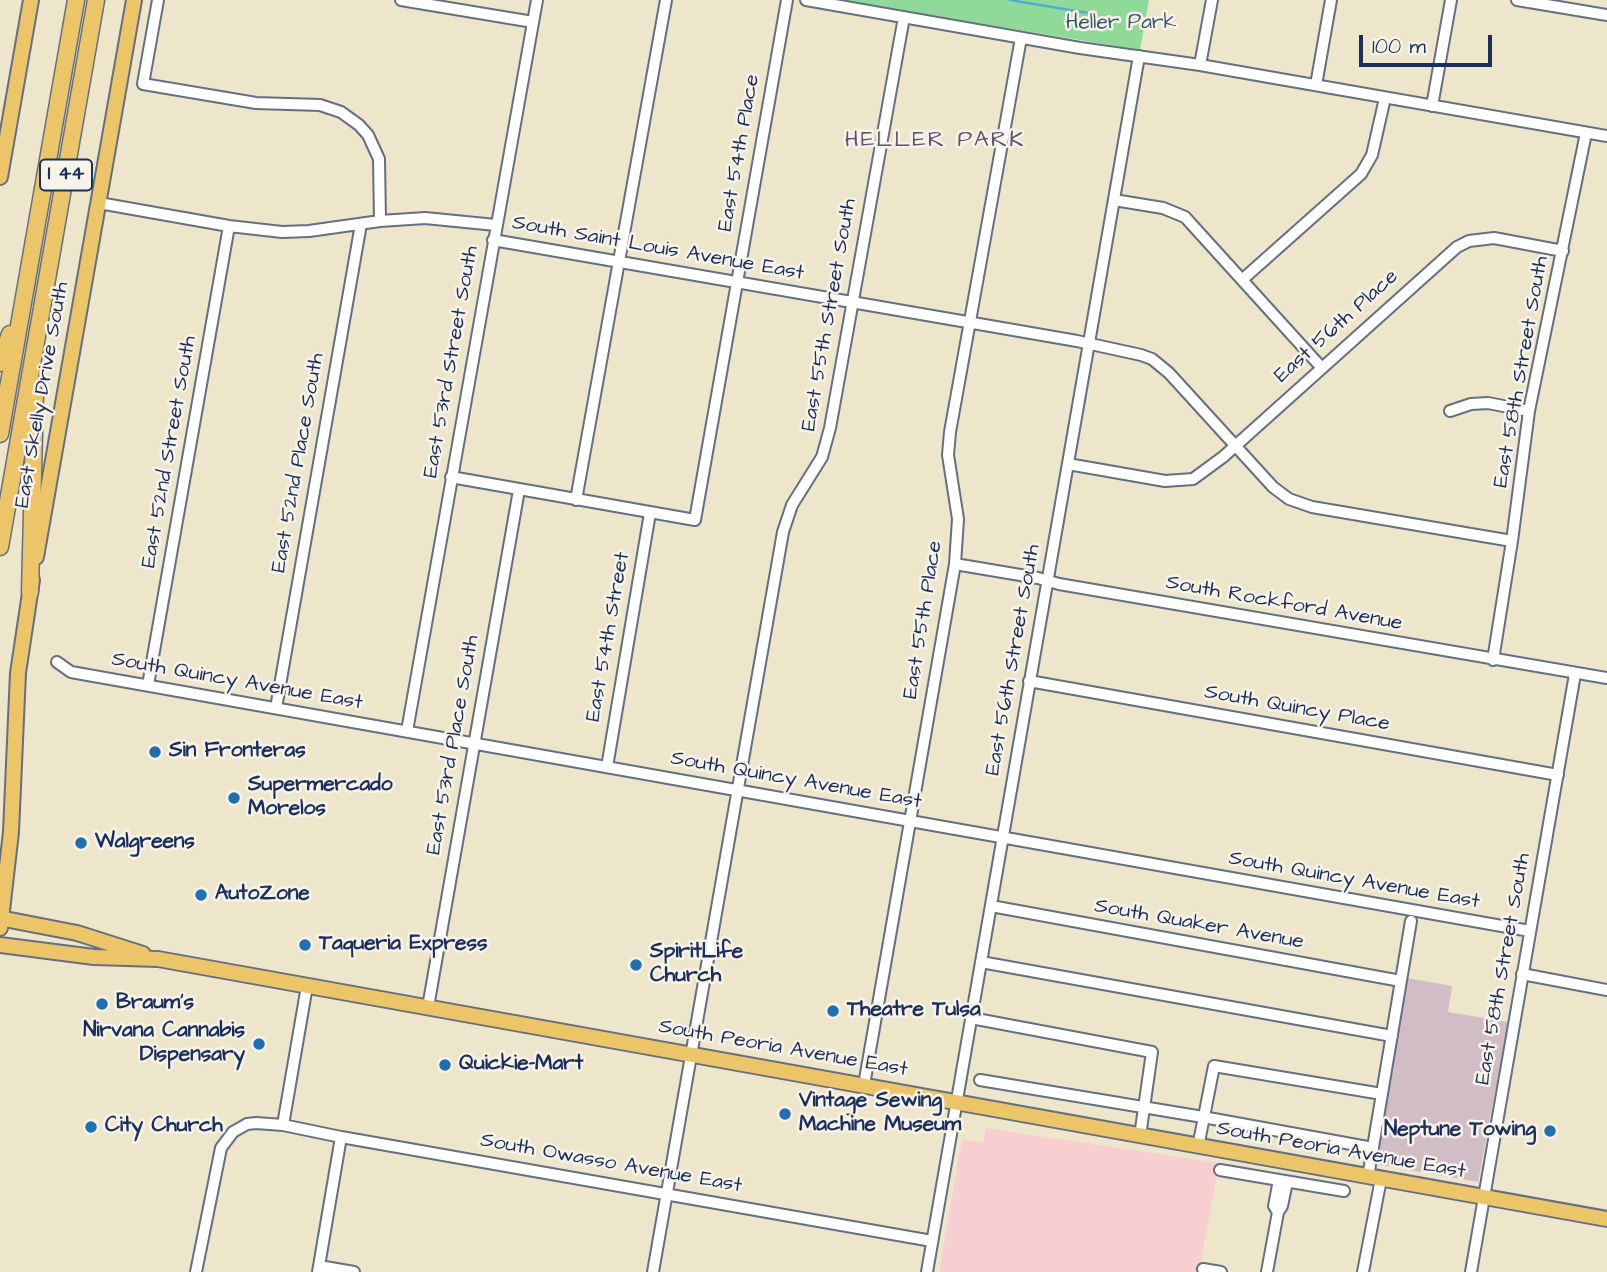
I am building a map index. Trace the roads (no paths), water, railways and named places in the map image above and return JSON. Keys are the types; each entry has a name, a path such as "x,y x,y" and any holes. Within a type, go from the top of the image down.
{"highway":[{"name":"I 44","path":"0,434 76,0"},
{"name":"I 44","path":"0,547 96,0"},
{"path":"0,363 27,282"},
{"path":"30,592 35,349"}],"main road":[{"path":"0,177 31,0"},
{"name":"East Skelly Drive South","path":"0,921 11,832 18,673 134,0"},
{"path":"0,862 11,832"},
{"name":"South Peoria Avenue East","path":"0,921 52,926 101,939 158,959"},
{"name":"South Peoria Avenue East","path":"0,945 94,957 158,959 1607,1219"}],"street":[{"path":"158,0 143,84 256,103 320,106 341,112 368,135 379,159 380,220"},
{"path":"401,0 533,22"},
{"name":"East 53rd Street South","path":"407,731 537,0"},
{"path":"576,500 666,0"},
{"name":"East 54th Place","path":"650,513 695,520 787,0"},
{"path":"806,0 1607,136"},
{"path":"1200,65 1212,0"},
{"path":"1316,85 1332,0"},
{"path":"1432,106 1451,0"},
{"path":"1517,0 1602,14 1600,0"},
{"name":"East 55th Street South","path":"653,1272 783,532 792,505 814,471 826,444 904,17"},
{"name":"East 55th Place","path":"864,1084 955,564 958,519 948,455 1021,38"},
{"name":"East 56th Street South","path":"927,1272 1139,55"},
{"path":"1243,279 1361,174 1372,155 1385,98"},
{"name":"East 58th Street South","path":"1493,660 1530,411 1587,133"},
{"path":"1114,200 1163,208 1185,217 1321,367"},
{"name":"South Saint Louis Avenue East","path":"99,203 229,226 282,232 309,231 380,220 425,218 496,225"},
{"name":"East 52nd Place South","path":"276,708 360,224"},
{"name":"East 52nd Street South","path":"148,685 229,226"},
{"name":"East 56th Place","path":"1068,464 1165,481 1183,481 1200,475 1448,253 1469,241 1494,238 1563,251"},
{"name":"South Saint Louis Avenue East","path":"494,240 1141,355 1160,365 1279,493 1303,505 1512,541"},
{"path":"1450,411 1471,404 1488,403 1530,411"},
{"path":"451,477 650,513"},
{"name":"East 53rd Place South","path":"428,1007 519,490"},
{"name":"East 54th Street","path":"607,766 650,513"},
{"name":"South Rockford Avenue","path":"955,564 1607,678"},
{"name":"South Quincy Avenue East","path":"57,662 71,672 1530,931"},
{"name":"East 58th Street South","path":"1471,1272 1575,674"},
{"name":"South Quincy Place","path":"1029,681 1558,775"},
{"name":"South Quaker Avenue","path":"991,906 1401,981"},
{"path":"1363,1272 1374,1178 1373,1148 1411,921"},
{"path":"981,962 1392,1036"},
{"path":"1522,974 1607,990"},
{"path":"196,1272 218,1157 224,1142 233,1132 247,1125 283,1125 307,986"},
{"path":"971,1018 1152,1052 1140,1136"},
{"path":"1198,1147 1214,1066 1382,1094"},
{"name":"South Peoria Avenue East","path":"980,1080 1373,1148"},
{"name":"South Owasso Avenue East","path":"283,1125 341,1138 932,1241"},
{"path":"341,1138 319,1269 355,1272"},
{"path":"1267,1272 1278,1212 1274,1206 1287,1163"},
{"path":"1220,1170 1344,1191"},
{"path":"1203,1269 1221,1272"}],"waterway":[{"path":"1010,0 1088,13"}],"place":[{"name":"Sin Fronteras","path":"155,752"},
{"name":"Supermercado Morelos","path":"234,798"},
{"name":"Walgreens","path":"81,843"},
{"name":"AutoZone","path":"201,895"},
{"name":"Taqueria Express","path":"305,945"},
{"name":"SpiritLife Church","path":"636,965"},
{"name":"Braum's","path":"102,1004"},
{"name":"Theatre Tulsa","path":"833,1011"},
{"name":"Nirvana Cannabis Dispensary","path":"259,1044"},
{"name":"Quickie-Mart","path":"445,1065"},
{"name":"Vintage Sewing Machine Museum","path":"785,1114"},
{"name":"City Church","path":"91,1127"},
{"name":"Neptune Towing","path":"1550,1131"}],"district":[{"name":"HELLER PARK","path":"935,141"}],"park label":[{"name":"Heller Park","path":"1121,24"}]}
